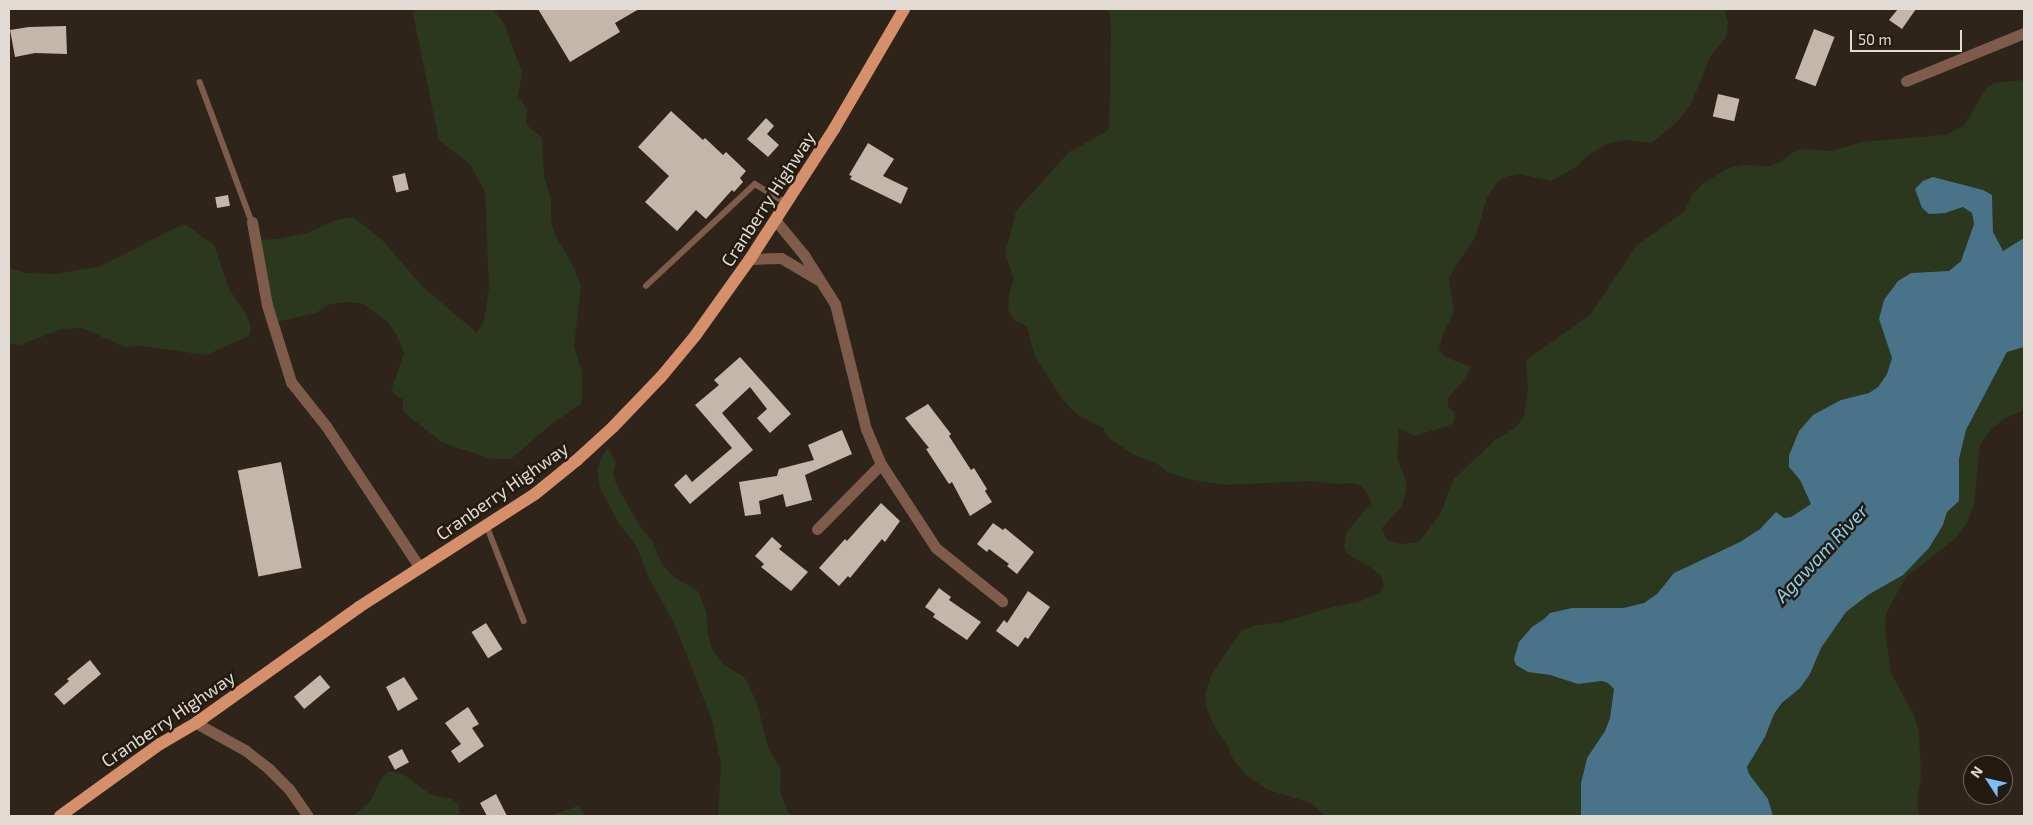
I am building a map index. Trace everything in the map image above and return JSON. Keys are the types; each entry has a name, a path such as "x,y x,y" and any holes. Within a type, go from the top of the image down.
{"main road":[{"name":"Cranberry Highway","path":"60,816 160,744 196,724 327,630 487,526 556,477 613,427 689,343 750,259 834,129 904,9"}],"street":[{"path":"1906,81 2024,32"},
{"path":"776,221 804,255 835,304 866,429 881,464 936,548 1002,601"},
{"path":"252,222 267,305 291,382 326,426 420,568"},
{"path":"750,259 781,258 821,282"},
{"path":"817,529 881,464"},
{"path":"196,724 245,750 269,769 289,789 308,816"}],"lane":[{"path":"200,82 252,222"},
{"path":"646,286 755,184 787,203"},
{"path":"487,526 524,621"}],"green space":[{"path":"415,9 493,9 505,25 522,73 518,96 527,109 526,124 542,138 544,176 551,199 551,220 555,235 571,262 581,286 574,346 582,372 582,403 549,426 511,459 492,459 443,443 406,414 403,410 403,400 391,391 404,353 397,336 388,322 364,304 347,302 330,304 316,313 276,322 258,240 277,239 310,232 336,220 353,217 382,240 424,288 477,333 484,320 489,288 485,192 470,164 439,140 413,14"},
{"path":"1109,9 1724,9 1728,22 1726,37 1711,55 1692,102 1679,120 1652,143 1625,140 1607,144 1587,156 1578,166 1551,181 1520,174 1508,176 1498,181 1487,198 1475,238 1453,270 1449,280 1454,311 1442,337 1439,349 1445,357 1471,367 1462,383 1447,399 1449,408 1455,413 1454,422 1448,426 1414,436 1399,428 1397,458 1407,484 1402,506 1382,528 1387,540 1402,544 1419,542 1441,513 1453,480 1495,440 1516,427 1524,416 1528,389 1526,360 1590,315 1637,245 1685,211 1692,194 1705,182 1729,168 1743,165 1769,166 1779,163 1792,153 1803,149 1832,151 1862,142 1945,135 1964,126 1986,88 1994,83 2024,80 2024,238 2003,251 1999,246 1993,232 1992,195 1945,213 1963,207 1972,213 1974,224 1961,261 1949,271 1911,273 1879,319 1892,358 1887,374 1878,387 1869,393 1841,400 1792,444 1789,455 1789,467 1800,480 1811,504 1791,517 1784,518 1776,513 1760,529 1740,542 1674,573 1657,594 1644,603 1623,608 1572,608 1532,627 1514,659 1516,665 1528,672 1550,675 1578,684 1602,681 1608,683 1614,689 1610,718 1605,731 1587,758 1581,783 1581,816 1325,816 1311,803 1268,790 1246,775 1233,759 1228,746 1215,728 1207,709 1205,695 1211,675 1241,631 1257,625 1279,623 1329,608 1361,601 1380,593 1384,587 1381,576 1370,567 1347,554 1344,547 1346,533 1371,503 1370,498 1361,486 1353,483 1335,484 1311,481 1225,485 1187,479 1167,472 1159,465 1132,454 1109,438 1103,428 1078,415 1063,400 1035,357 1027,327 1014,320 1008,310 1009,294 1014,278 1005,254 1016,211 1069,152 1109,130 1111,30"},
{"path":"186,225 214,245 229,289 245,312 251,328 249,336 206,355 142,346 125,347 82,328 62,329 20,345 9,344 9,268 25,273 55,274 101,266 179,226"},
{"path":"2024,347 2024,410 2005,418 1993,428 1980,444 1974,505 1967,523 1955,539 1906,577 1886,613 1885,630 1891,673 1913,713 1919,732 1921,776 1917,802 1920,816 1773,816 1768,799 1749,774 1747,767 1765,737 1774,714 1810,674 1821,648 1846,612 1868,595 1903,575 1929,548 1943,525 1947,512 1959,501 1959,459 1966,430 2007,352"},
{"path":"608,448 616,463 613,473 616,484 639,525 652,541 662,564 674,577 699,592 706,612 708,635 712,649 723,664 744,677 748,683 757,704 769,750 781,769 780,791 786,809 792,816 718,816 721,764 712,720 674,623 648,576 636,545 619,524 600,488 597,470 602,456"},
{"path":"387,772 397,772 407,777 431,795 452,799 458,804 460,816 353,816 370,802 381,779"},
{"path":"578,806 586,816 548,816"}],"water":[{"name":"Agawam River","path":"1933,177 1983,190 1992,195 1993,232 2003,251 2024,238 2024,347 2007,352 1966,430 1959,459 1959,501 1947,512 1943,525 1929,548 1903,575 1868,595 1846,612 1821,648 1810,674 1800,688 1782,703 1774,714 1765,737 1747,767 1749,774 1768,799 1773,816 1581,816 1581,783 1587,758 1605,731 1610,718 1614,689 1608,683 1602,681 1578,684 1550,675 1528,672 1516,665 1514,659 1519,642 1532,627 1550,613 1572,608 1623,608 1644,603 1657,594 1674,573 1740,542 1760,529 1776,512 1784,518 1791,517 1811,504 1800,480 1789,467 1789,455 1799,431 1813,415 1841,400 1869,393 1878,387 1887,374 1892,358 1879,319 1884,300 1898,281 1911,273 1949,271 1961,261 1974,224 1972,213 1963,207 1945,213 1929,214 1922,208 1915,189 1923,181"}],"building":[{"path":"538,9 639,9 615,23 620,32 570,62"},
{"path":"1898,9 1916,9 1902,29 1889,20"},
{"path":"66,26 67,54 35,53 15,57 10,30 29,27"},
{"path":"1814,29 1835,37 1816,86 1795,78"},
{"path":"1718,94 1739,99 1734,121 1713,116"},
{"path":"671,111 703,140 705,138 723,155 726,152 746,171 740,178 743,182 734,192 732,190 706,219 696,210 677,231 645,202 669,176 638,147"},
{"path":"766,118 774,126 767,134 779,145 768,157 747,139"},
{"path":"868,143 894,159 883,176 908,188 901,204 850,179 852,176 849,175"},
{"path":"405,173 409,190 396,192 392,176"},
{"path":"228,195 230,206 217,208 215,197"},
{"path":"740,357 791,414 770,433 757,418 767,409 750,387 722,413 753,450 690,504 674,485 686,474 692,482 732,448 695,405 719,385 714,380"},
{"path":"928,404 951,434 949,436 971,470 974,468 987,489 985,491 992,502 970,516 952,482 949,484 926,449 929,448 905,418"},
{"path":"842,430 852,454 805,475 812,500 786,507 783,494 759,501 761,514 745,516 739,482 777,476 779,469 814,460 808,445"},
{"path":"281,462 302,568 258,576 238,470"},
{"path":"881,503 900,521 885,542 882,539 850,578 848,576 839,586 819,568 845,539 847,541"},
{"path":"993,523 1003,530 1005,528 1034,552 1017,574 1007,566 1009,564 989,549 987,552 977,544"},
{"path":"772,537 782,546 779,549 808,572 791,591 761,567 764,564 755,556"},
{"path":"939,588 951,597 949,600 981,622 967,640 933,617 935,614 925,607"},
{"path":"1028,591 1050,607 1028,639 1025,637 1018,647 996,631 1004,620 1007,623"},
{"path":"486,623 502,649 488,658 472,632"},
{"path":"90,660 101,674 64,705 54,694 69,681 67,679"},
{"path":"320,675 330,687 304,709 294,697"},
{"path":"404,677 418,699 398,711 386,687"},
{"path":"468,707 479,724 472,728 484,746 459,763 451,751 461,744 445,723"},
{"path":"402,749 409,762 395,770 388,757"},
{"path":"496,794 507,816 487,816 480,803"}]}
